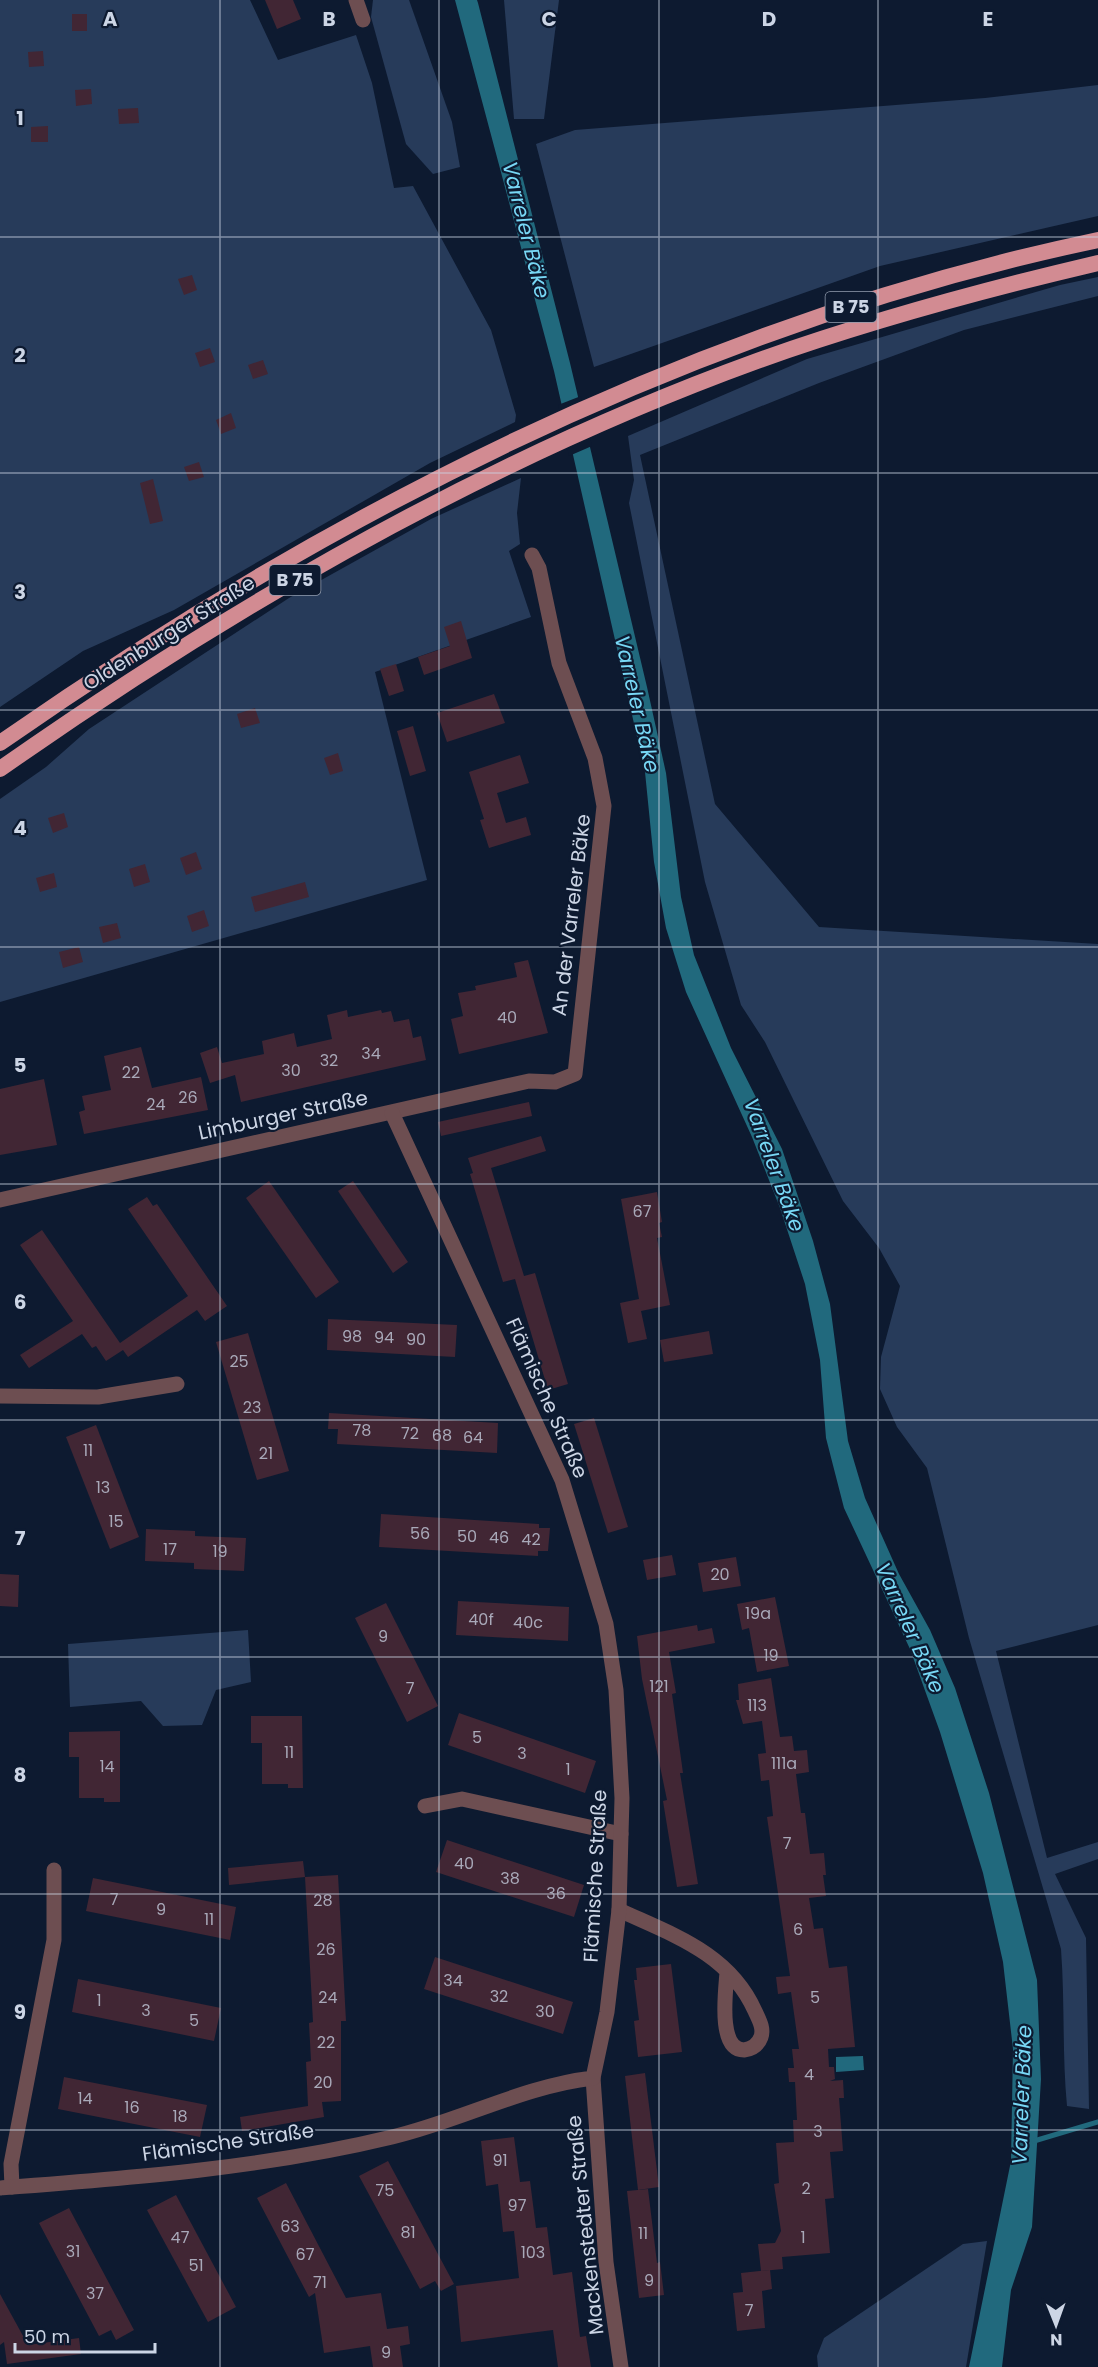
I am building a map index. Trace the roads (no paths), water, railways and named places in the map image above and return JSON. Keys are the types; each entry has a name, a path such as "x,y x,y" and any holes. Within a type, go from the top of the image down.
{"highway":[{"name":"Oldenburger Straße","path":"0,743 122,659 285,558 394,499 517,438 709,354 986,266 1098,240"},
{"name":"Oldenburger Straße","path":"0,768 78,713 342,552 521,460 747,365 847,331 1007,284 1098,263"}],"street":[{"path":"356,0 363,20"},
{"name":"An der Varreler Bäke","path":"532,555 539,568 559,663 595,758 604,806 575,1074"},
{"name":"Limburger Straße","path":"0,1200 529,1081 555,1082 575,1074"},
{"name":"Flämische Straße","path":"6,2188 226,2168 393,2137 545,2088 593,2078 607,2013 619,1910 622,1798 616,1690 606,1624 562,1480 393,1113"},
{"path":"0,1396 98,1397 177,1384"},
{"path":"425,1806 462,1799 621,1834"},
{"path":"6,2188 54,1940 54,1870"},
{"path":"619,1910 695,1946 717,1960 727,1972"},
{"name":"Mackenstedter Straße","path":"593,2078 606,2262 621,2367"}],"water":[{"name":"Varreler Bäke","path":"455,0 477,0 478,3 570,363 666,773 681,897 694,955 731,1048 782,1149 813,1241 830,1304 848,1441 865,1498 899,1574 930,1630 955,1688 989,1793 1037,1980 1041,2079 1032,2227 1011,2290 1002,2367 969,2367 1011,2161 1013,2049 1003,1962 983,1873 940,1732 910,1649 844,1508 826,1438 820,1360 805,1284 780,1208 752,1137 686,992 666,928 654,862 645,772 554,371"},
{"path":"863,2056 864,2070 836,2072 836,2057"}],"waterway":[{"name":"Varreler Bäke","path":"1034,2141 1098,2122"}]}
